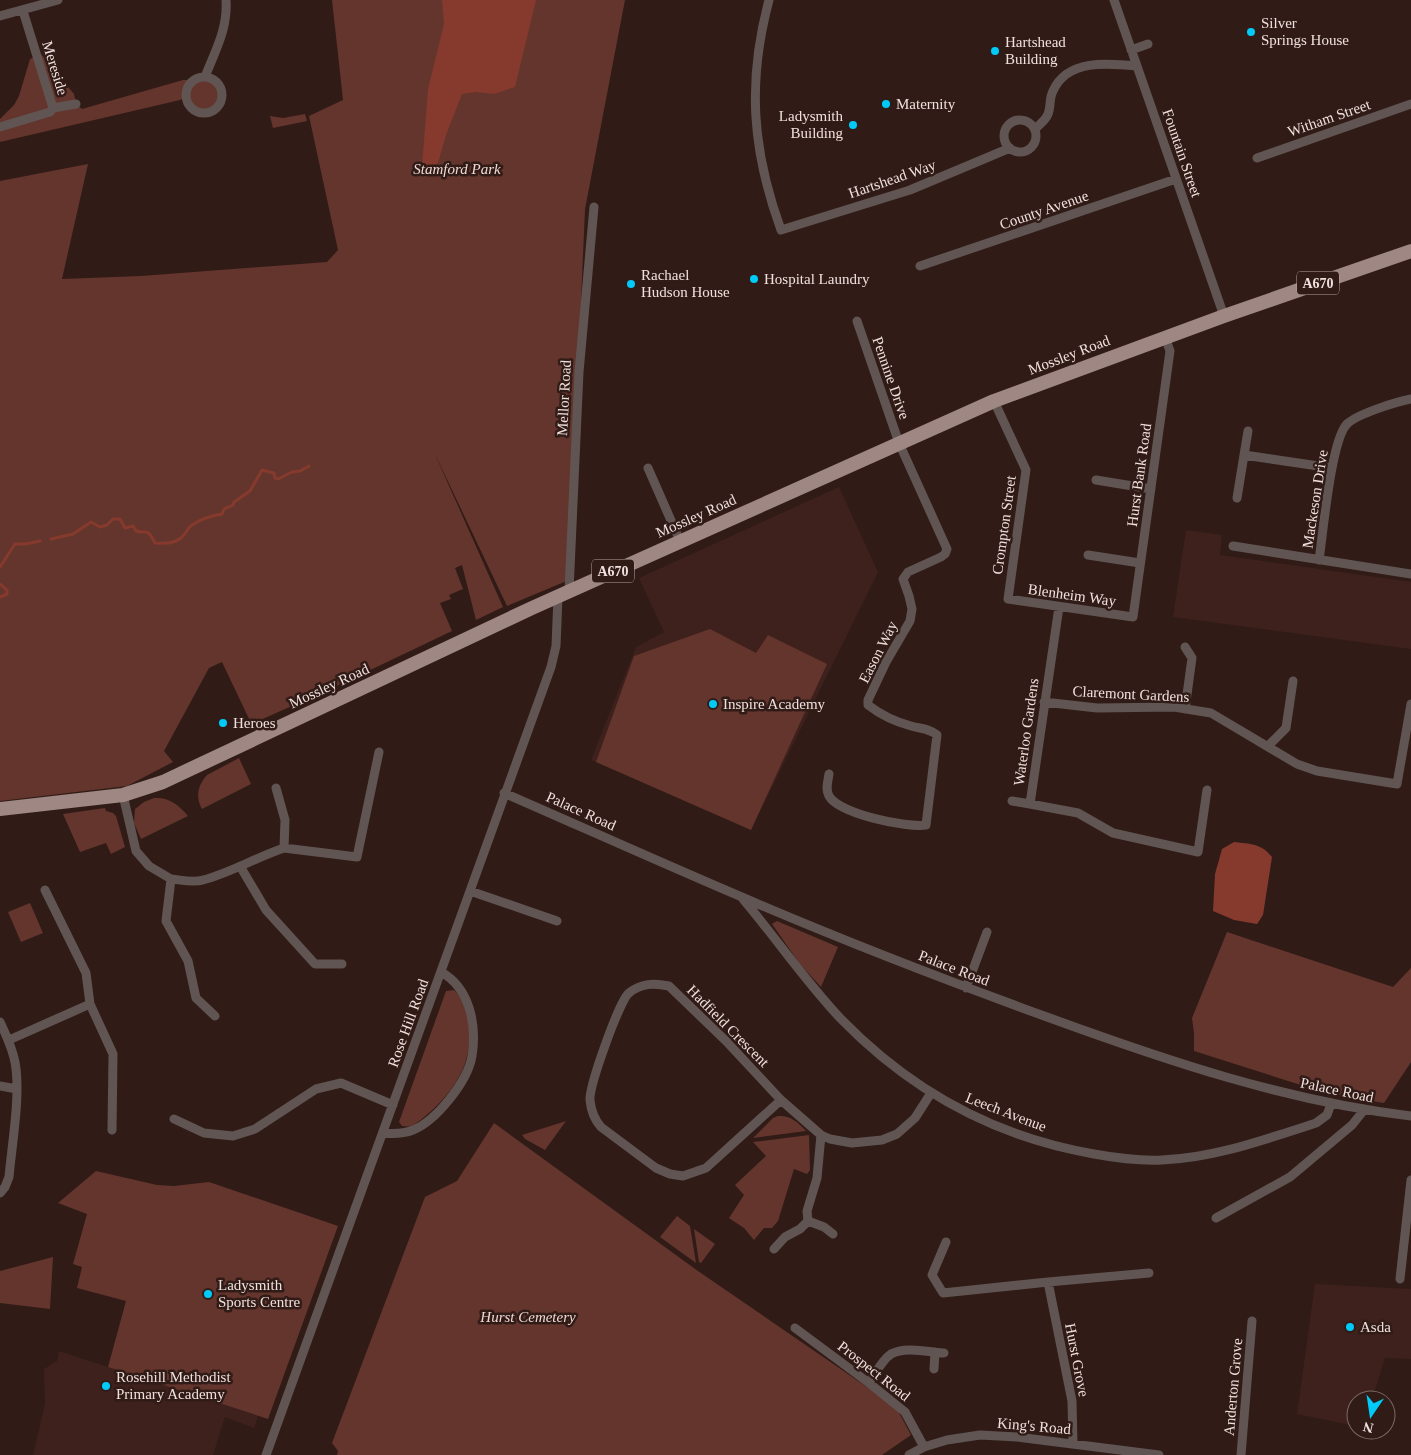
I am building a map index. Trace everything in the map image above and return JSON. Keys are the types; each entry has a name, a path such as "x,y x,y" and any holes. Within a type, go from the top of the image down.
{"main road":[{"name":"Mossley Road","path":"0,809 124,796 162,782 563,594 994,401 1165,337 1411,251"}],"street":[{"path":"0,16 58,0"},
{"path":"205,77 221,39 226,12 226,0"},
{"name":"Hartshead Way","path":"768,0 757,56 754,112 765,178 781,230 902,193 1010,148"},
{"name":"Fountain Street","path":"1114,0 1224,316"},
{"name":"Mereside","path":"0,127 50,112 53,108 23,11"},
{"path":"1131,50 1148,44"},
{"path":"1035,129 1048,116 1052,92 1061,78 1077,69 1097,63 1137,66"},
{"path":"205,77 216,81 220,85 223,97 215,111 205,114 190,107 186,96 192,81 205,77"},
{"path":"53,108 76,104"},
{"name":"Witham Street","path":"1257,158 1411,104"},
{"path":"1022,120 1032,124 1035,129 1036,139 1030,148 1020,152 1010,148 1004,136 1008,126 1012,122 1022,120"},
{"name":"County Avenue","path":"920,266 1176,179"},
{"name":"Mellor Road","path":"563,594 579,372 594,207"},
{"name":"Pennine Drive","path":"857,321 900,443"},
{"name":"Hurst Bank Road","path":"1133,617 1170,351 1165,337"},
{"name":"Mackeson Drive","path":"1319,560 1332,468 1339,439 1345,425 1354,418 1411,399"},
{"name":"Crompton Street","path":"994,401 1026,470 1008,599"},
{"path":"1237,498 1248,431"},
{"name":"Eason Way","path":"829,774 826,788 830,798 851,812 900,824 926,825 937,735 929,729 912,726 892,719 868,705 868,700 886,662 910,620 912,609 903,579 908,572 942,558 947,549 900,443"},
{"path":"1244,455 1332,468"},
{"path":"648,468 680,541"},
{"path":"1096,480 1151,488"},
{"path":"1233,546 1411,574"},
{"path":"1088,555 1140,563"},
{"name":"Rose Hill Road","path":"266,1455 551,667 556,646 563,594"},
{"name":"Blenheim Way","path":"1008,599 1133,617"},
{"name":"Waterloo Gardens","path":"1059,607 1030,804 1078,813 1113,833 1198,852 1207,790"},
{"path":"1185,647 1192,658 1186,709"},
{"path":"1268,746 1286,728 1293,681"},
{"name":"Claremont Gardens","path":"1044,702 1097,708 1174,707 1211,713 1297,764 1317,771 1397,784 1411,704"},
{"path":"124,796 136,851 148,866 171,879 201,881 284,848 357,858 379,752"},
{"path":"276,788 285,820 284,848"},
{"name":"Palace Road","path":"504,793 742,898 966,988 1125,1046 1222,1076 1331,1104 1411,1116"},
{"path":"1012,801 1030,804"},
{"path":"240,866 266,910 315,964 342,964"},
{"path":"171,879 166,921 188,961 196,998 215,1016"},
{"path":"45,890 86,973 90,1004 113,1054 112,1130"},
{"path":"470,891 557,921"},
{"name":"Leech Avenue","path":"742,898 797,969 842,1019 899,1071 957,1108 1020,1135 1068,1149 1114,1157 1161,1160 1198,1156 1236,1148 1316,1123 1327,1115 1331,1104"},
{"path":"966,988 987,932"},
{"path":"383,1134 412,1131 425,1124 461,1083 469,1067 472,1056 472,1038 468,1002 450,977 441,972"},
{"name":"Hadfield Crescent","path":"781,1100 706,1168 683,1176 670,1174 656,1168 601,1127 591,1110 590,1098 599,1059 627,994 641,985 657,984 669,986 726,1041 781,1100 821,1135 830,1139 852,1143 882,1140 897,1134 915,1118 931,1093"},
{"path":"9,1040 90,1004"},
{"path":"0,1022 9,1040 15,1062 16,1089 9,1177 0,1193"},
{"path":"174,1120 204,1133 233,1136 255,1129 316,1089 341,1083 393,1105"},
{"path":"0,1086 16,1089"},
{"path":"1216,1218 1290,1177 1352,1125 1364,1110"},
{"path":"808,1221 807,1210 817,1178 821,1135"},
{"path":"1400,1279 1411,1180"},
{"path":"808,1221 824,1227 832,1234"},
{"path":"774,1249 785,1237 800,1229 808,1221"},
{"path":"946,1242 932,1275 943,1293 1149,1273"},
{"name":"Hurst Grove","path":"1048,1282 1072,1401 1073,1443"},
{"name":"Anderton Grove","path":"1241,1455 1252,1321"},
{"name":"Prospect Road","path":"795,1328 869,1383 904,1412 924,1447"},
{"path":"869,1383 886,1359 892,1354 910,1351 939,1353 934,1369"},
{"name":"King's Road","path":"909,1455 924,1447 947,1440 980,1436 1017,1437 1159,1455"}],"shaded area":[{"path":"442,0 536,0 515,87 494,94 476,92 462,94 446,135 438,163 426,172 422,166 428,89 444,24"},
{"name":"Inspire Academy","path":"839,487 878,572 751,830 591,760 636,647 664,632 639,578"},
{"path":"1186,530 1222,535 1220,555 1411,582 1411,649 1173,617"},
{"path":"1234,842 1259,847 1268,852 1272,857 1263,915 1257,924 1234,920 1213,911 1215,874 1222,849"},
{"path":"1315,1284 1411,1289 1411,1359 1385,1358 1375,1390 1346,1390 1346,1424 1297,1414"},
{"name":"Rosehill Methodist Primary Academy","path":"59,1351 258,1416 254,1428 225,1417 213,1455 33,1455 45,1404 44,1369 57,1361"}],"green space":[{"name":"Stamford Park","path":"332,0 625,0 585,209 569,580 507,606 434,452 503,607 476,620 462,565 455,568 463,589 449,595 451,599 440,603 452,631 341,684 251,723 222,662 209,668 164,751 173,762 127,786 0,801 0,181 88,164 62,279 141,276 327,262 338,250 309,116 343,100"},
{"path":"41,54 74,94 76,104 82,109 183,80 203,77 210,78 220,84 223,92 216,108 209,113 201,114 192,109 186,97 180,100 0,142 0,119 14,105 19,96 30,59"},
{"path":"305,114 307,121 273,128 270,116 283,118"},
{"path":"710,629 756,653 768,635 827,664 751,830 596,762 634,656"},
{"path":"239,758 251,784 202,809 198,791 204,779 207,775"},
{"path":"154,798 164,799 173,803 188,816 141,839 134,823 135,809 144,802"},
{"path":"105,808 106,811 116,816 125,847 111,854 106,843 80,852 63,814"},
{"path":"30,903 43,933 21,942 8,912"},
{"path":"777,921 838,947 821,987 800,964 772,924"},
{"path":"1227,932 1393,987 1411,968 1411,1062 1384,1103 1329,1094 1194,1051 1192,1018"},
{"path":"454,990 463,1003 469,1030 469,1048 461,1074 450,1090 430,1112 415,1124 402,1126 399,1122 446,991"},
{"path":"778,1116 794,1120 806,1131 753,1138 773,1118"},
{"path":"566,1121 545,1150 525,1139 522,1135"},
{"name":"Hurst Cemetery","path":"494,1123 698,1271 896,1407 911,1435 882,1455 337,1455 338,1451 332,1443 425,1197 457,1181"},
{"path":"809,1135 810,1170 807,1174 794,1169 778,1221 772,1228 764,1228 754,1240 744,1228 729,1218 744,1195 735,1185 766,1156 753,1142"},
{"name":"Ladysmith Sports Centre","path":"96,1171 157,1185 174,1186 209,1182 338,1226 268,1419 108,1367 126,1301 77,1288 82,1267 73,1264 87,1214 58,1203"},
{"path":"677,1216 690,1226 696,1263 660,1237"},
{"path":"694,1229 715,1244 701,1263 699,1262"},
{"path":"53,1257 50,1309 0,1303 0,1271"}],"waterway":[{"path":"51,539 73,534 91,522 100,527 107,525 113,519 120,519 125,528 133,526 136,531 147,532 155,543 174,542 181,538 192,525 206,518 222,514 224,509 233,505 234,502 250,491 262,470 274,473 275,478 278,479 309,466"},
{"path":"0,567 15,544 40,541"},
{"path":"0,584 7,590 7,594 0,597"}],"place":[{"name":"Silver Springs House","path":"1251,32"},
{"name":"Hartshead Building","path":"995,51"},
{"name":"Maternity","path":"886,104"},
{"name":"Ladysmith Building","path":"853,125"},
{"name":"Hospital Laundry","path":"754,279"},
{"name":"Rachael Hudson House","path":"631,284"},
{"name":"Inspire Academy","path":"713,704"},
{"name":"Heroes","path":"223,723"},
{"name":"Ladysmith Sports Centre","path":"208,1294"},
{"name":"Asda","path":"1350,1327"},
{"name":"Rosehill Methodist Primary Academy","path":"106,1386"}]}
